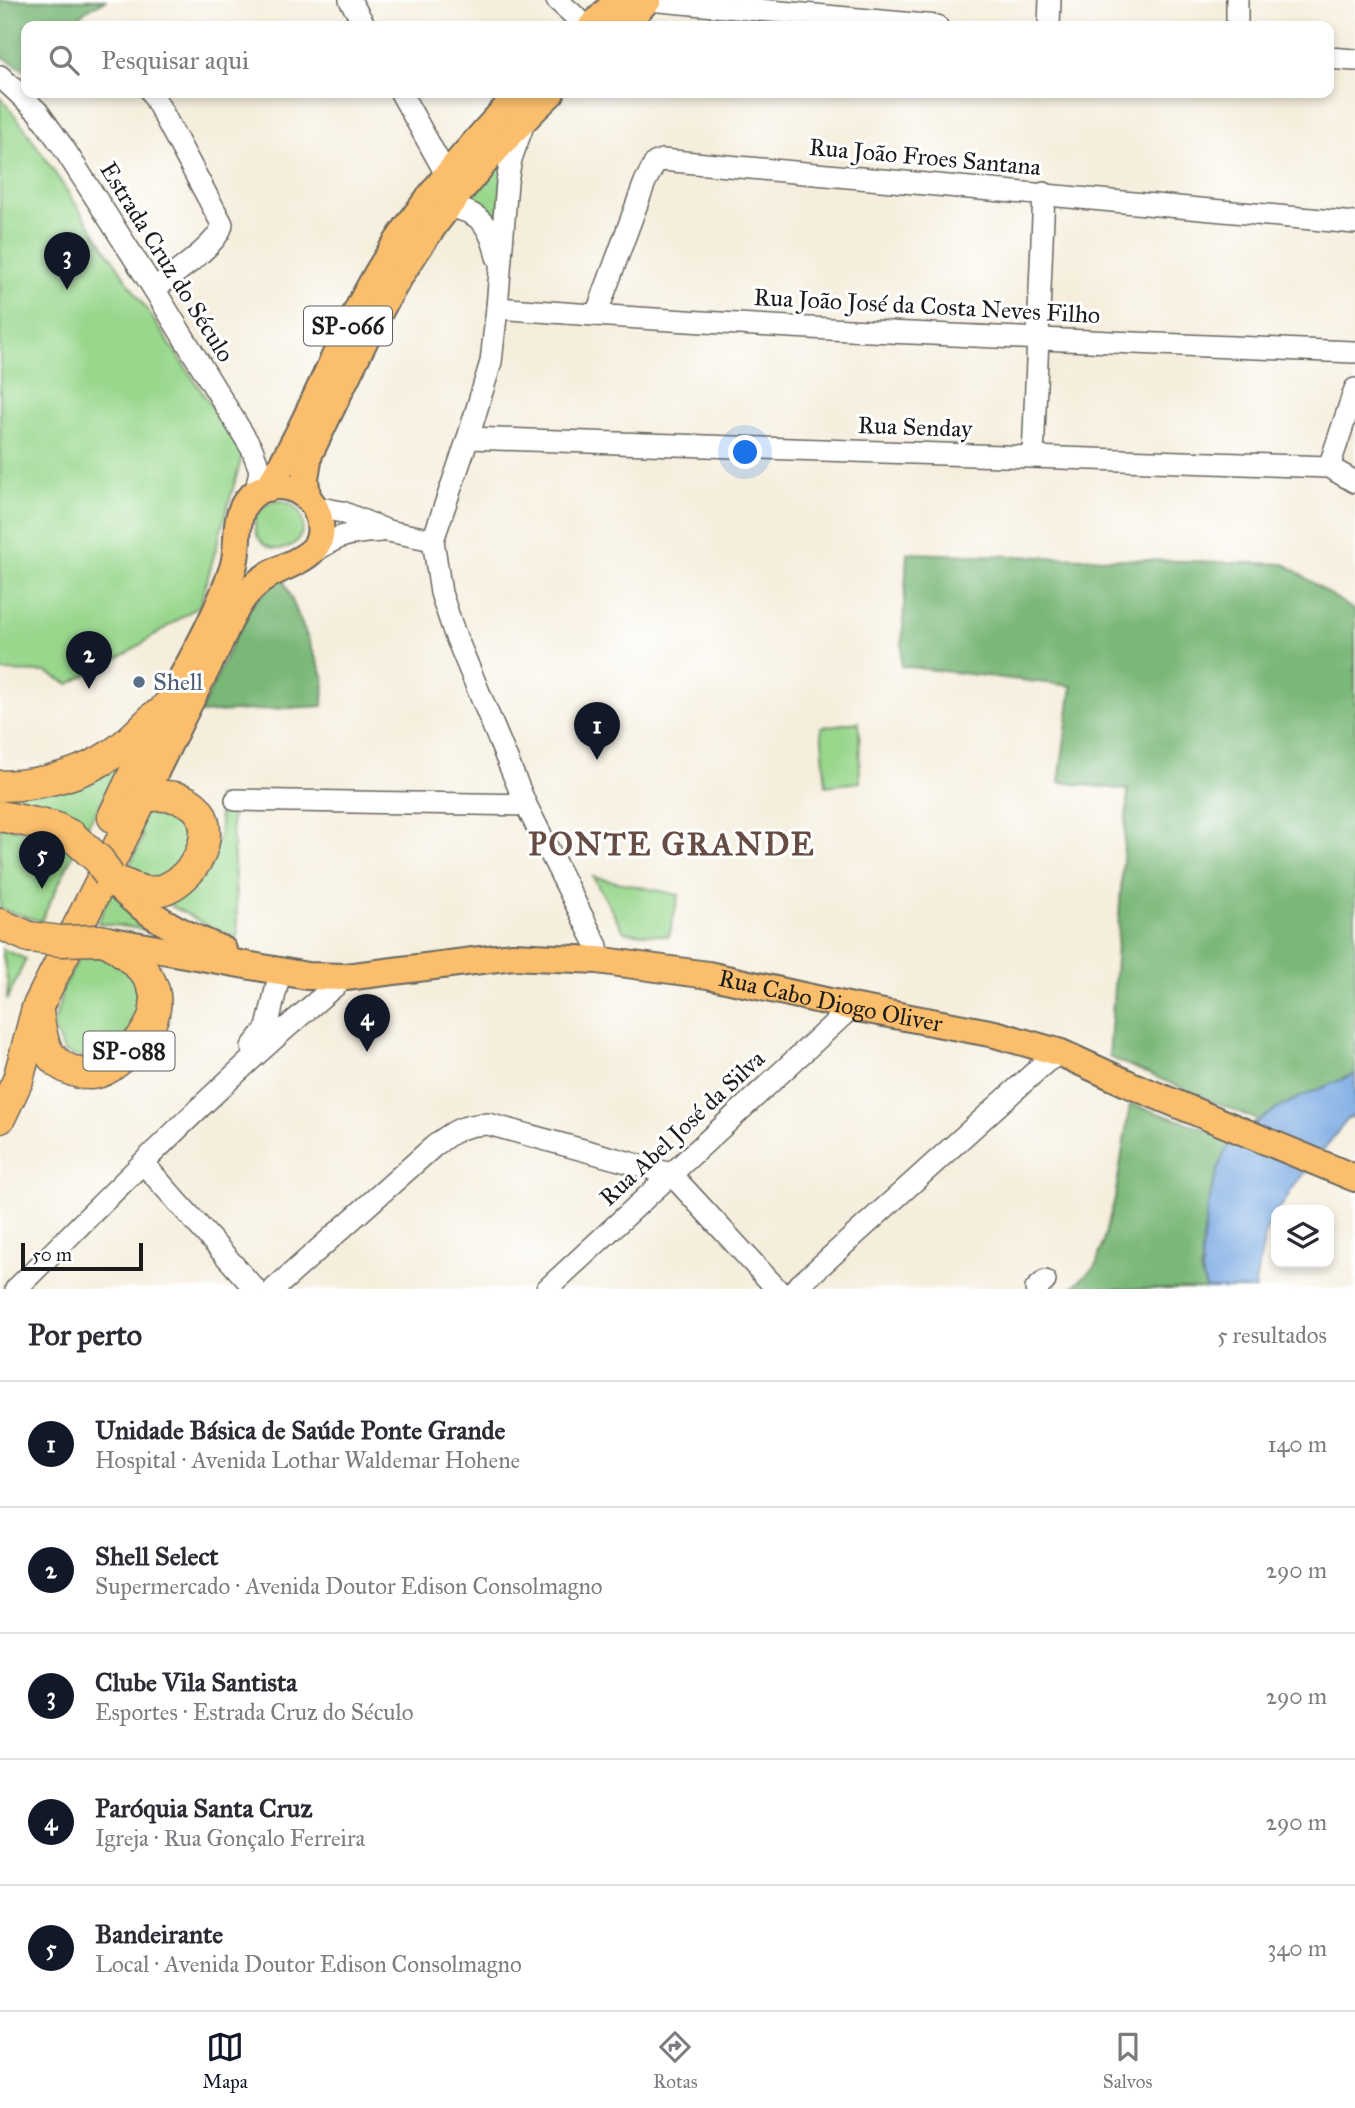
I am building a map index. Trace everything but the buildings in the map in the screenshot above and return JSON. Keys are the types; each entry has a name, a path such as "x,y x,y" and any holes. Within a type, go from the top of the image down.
{"highway":[{"path":"0,786 51,782 87,768 116,752 166,706"},
{"path":"0,1070 24,992 166,706"},
{"path":"0,816 54,827 72,836 99,860 111,877 146,892 171,885 189,871 205,842 202,815 195,806 177,796 143,796 37,1008 18,1080 0,1118"},
{"path":"0,924 29,937 61,941 103,940"},
{"name":"SP-088","path":"37,1008 49,1053 61,1065 79,1073 92,1074 110,1068 127,1054 152,1024 156,1006 150,979 138,964 103,940"}],"main road":[{"path":"597,21 618,0"},
{"path":"626,21 648,0"},
{"name":"SP-066","path":"239,536 238,523 247,500 262,490 292,448 337,347 368,288 422,205 446,174 523,105 539,98"},
{"name":"SP-066","path":"298,561 316,544 320,532 319,519 305,478 309,454 388,295 447,207 523,105"},
{"path":"262,490 287,487 311,502"},
{"path":"239,536 251,557 262,564 274,568 298,561"},
{"path":"166,706 228,582 239,536"},
{"path":"143,796 243,598 268,575 298,561"},
{"path":"111,877 140,908 174,929 280,972"},
{"path":"103,940 280,972"},
{"name":"Rua Cabo Diogo Oliver","path":"280,972 346,977 513,956 597,953 995,1034 1061,1052 1131,1085 1352,1177"}],"street":[{"path":"350,0 362,21"},
{"path":"557,0 580,21"},
{"path":"648,0 881,21"},
{"path":"1049,21 1050,0"},
{"path":"1237,0 1237,21"},
{"path":"1334,58 1355,60"},
{"name":"Estrada Cruz do Século","path":"0,76 21,96"},
{"name":"Estrada Cruz do Século","path":"23,98 38,112 154,289 252,449 260,470 262,490"},
{"path":"154,289 214,240 222,223 155,98"},
{"path":"404,98 446,174"},
{"path":"523,105 507,182 491,362 433,540 441,593 454,632 526,805 597,953"},
{"name":"Rua João Froes Santana","path":"596,315 645,182 658,160 1355,223"},
{"path":"1033,457 1044,193"},
{"path":"447,207 473,212 484,222 494,244 499,269"},
{"name":"Rua João José da Costa Neves Filho","path":"497,308 1037,339 1355,352"},
{"path":"1328,467 1355,389"},
{"name":"Rua Senday","path":"468,438 1328,467 1355,482"},
{"path":"311,502 388,531 433,540"},
{"path":"298,561 345,534 388,531"},
{"path":"236,800 526,805"},
{"path":"205,1104 267,1028 280,972"},
{"path":"16,1289 205,1104 289,1025 346,977"},
{"name":"Rua Abel José da Silva","path":"547,1289 852,1007"},
{"path":"795,1289 1046,1062 1061,1052"},
{"path":"274,1289 452,1132 469,1125 488,1124 671,1174 777,1289"},
{"path":"143,1163 254,1289"}],"green space":[{"path":"0,0 107,0 86,10 75,21 21,21 21,68 0,55"},
{"path":"0,97 24,127 243,453 200,605 126,654 69,684 46,672 0,671"},
{"path":"506,151 497,229 484,210 466,200"},
{"path":"279,501 296,508 303,525 296,542 279,549 262,542 255,525 262,508"},
{"path":"907,553 1285,564 1355,611 1355,1074 1292,1101 1259,1121 1109,1057 1128,790 1059,782 1072,686 901,666"},
{"path":"282,576 324,678 323,706 200,713 250,605"},
{"path":"859,722 860,782 826,786 821,727"},
{"path":"128,755 88,825 67,815 0,801 0,792"},
{"path":"217,797 231,809 238,938 220,932 160,900 219,838"},
{"path":"147,809 193,813 192,853 158,882 127,871 143,837 135,832"},
{"path":"0,825 59,840 74,852 41,921 0,909"},
{"path":"593,877 679,895 669,936 624,932"},
{"path":"112,889 214,953 142,929 98,923"},
{"path":"2,949 26,959 7,1000 8,985"},
{"path":"81,954 103,954 129,962 148,1006 114,1048 93,1057 80,1057 64,1052 53,1027 63,989"},
{"path":"1130,1104 1237,1139 1200,1271 1206,1289 1070,1289 1096,1266 1115,1198"}],"water":[{"path":"1355,1074 1355,1115 1348,1119 1282,1205 1271,1205 1271,1224 1266,1232 1256,1289 1206,1289 1202,1258 1206,1218 1210,1196 1226,1151 1257,1121 1305,1095"}],"place":[{"name":"Clube Vila Santista","path":"67,290"},
{"name":"Shell","path":"139,682"},
{"name":"Shell Select","path":"89,689"},
{"name":"Unidade Básica de Saúde Ponte Grande","path":"597,760"},
{"name":"Bandeirante","path":"42,889"},
{"name":"Paróquia Santa Cruz","path":"367,1052"}],"district":[{"name":"PONTE GRANDE","path":"672,844"}]}
